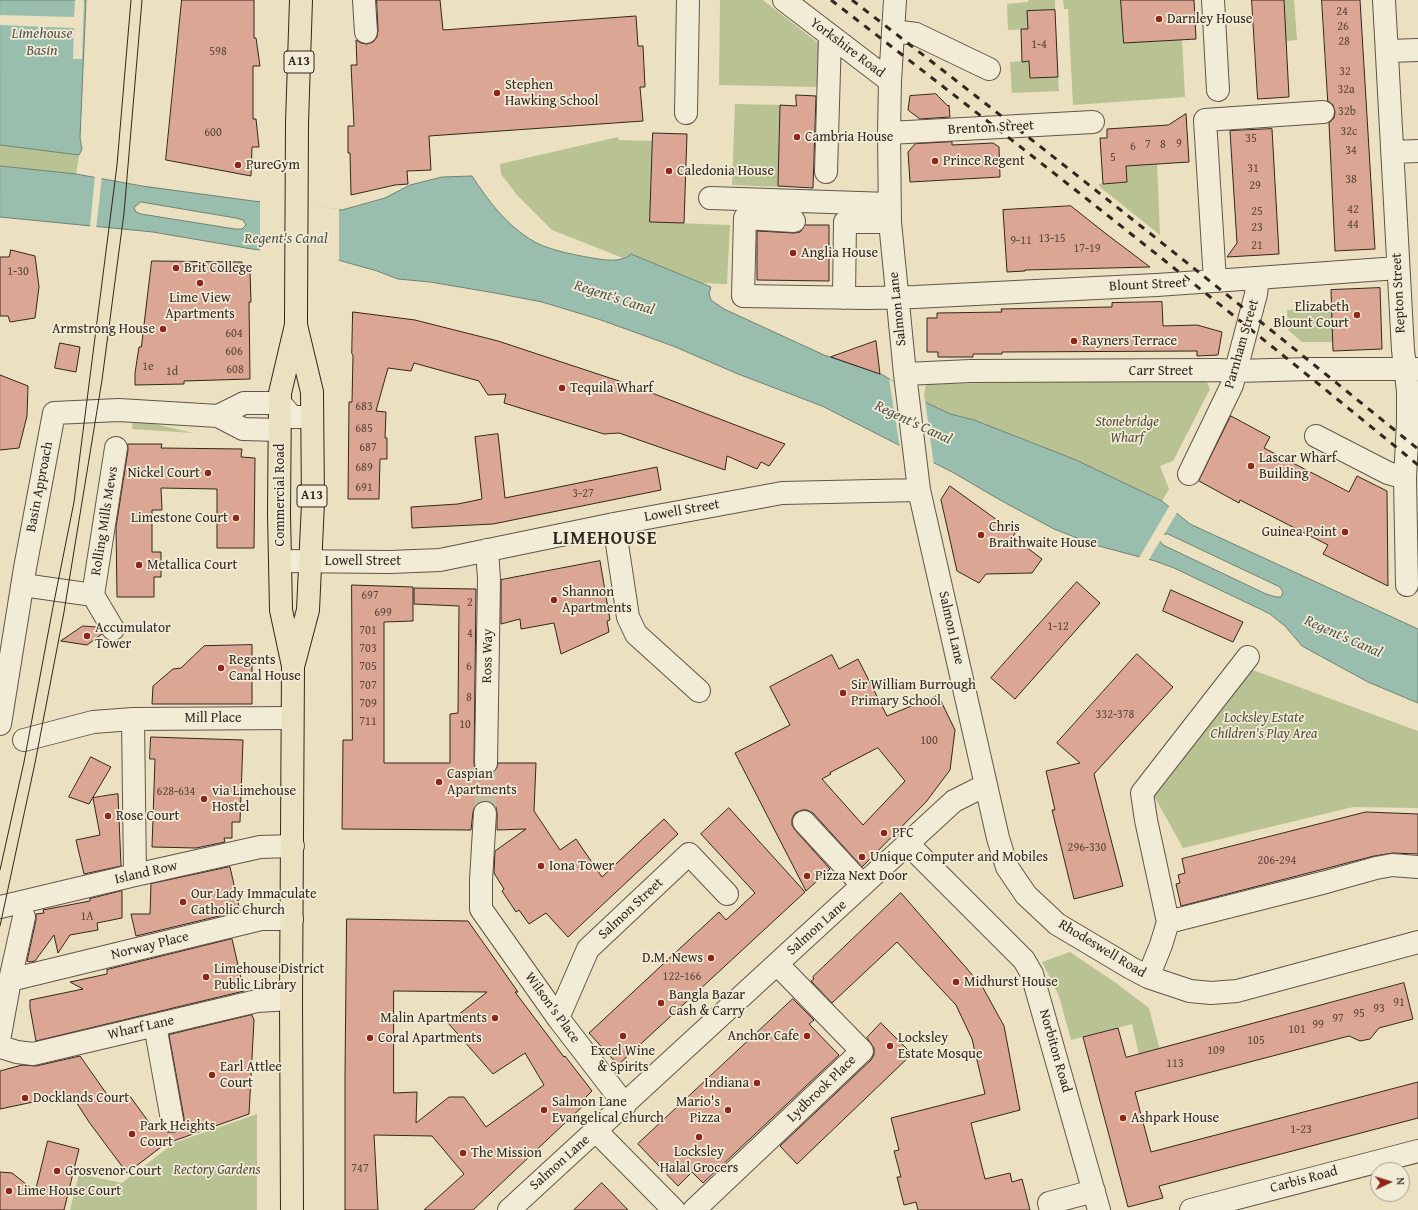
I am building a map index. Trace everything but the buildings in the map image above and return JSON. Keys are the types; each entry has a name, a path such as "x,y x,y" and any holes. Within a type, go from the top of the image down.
{"highway":[{"name":"Commercial Road","path":"292,1210 291,999 293,666 281,610 280,392 296,325 297,123 301,0"},
{"name":"Commercial Road","path":"293,666 308,610 312,503 312,392 296,325"}],"street":[{"path":"364,0 366,32"},
{"path":"686,113 688,0"},
{"name":"Yorkshire Road","path":"784,0 890,81"},
{"name":"Salmon Lane","path":"509,1210 954,801 986,785 919,490 906,382 890,213 889,133 894,0"},
{"path":"1213,0 1218,90"},
{"name":"Repton Street","path":"1384,0 1403,350 1412,369 1408,391 1405,478 1407,585"},
{"path":"893,31 916,34 989,69"},
{"path":"826,172 830,36"},
{"path":"1387,51 1418,50"},
{"path":"1215,281 1205,120 1323,112"},
{"name":"Brenton Street","path":"889,133 1093,122"},
{"path":"1393,152 1418,151"},
{"path":"710,198 890,213"},
{"path":"844,298 845,222 890,213"},
{"name":"Blount Street","path":"794,221 746,218 743,296 897,298 1157,285 1398,268"},
{"name":"Parnham Street","path":"1189,474 1232,385 1256,294 1258,278"},
{"name":"Carr Street","path":"906,382 971,371 1236,371 1412,369"},
{"path":"218,416 244,403 280,403 292,417 312,417"},
{"name":"Basin Approach","path":"0,724 54,413 120,410 218,416 243,429 280,430"},
{"path":"1316,436 1388,473 1405,478"},
{"name":"Rolling Mills Mews","path":"113,629 93,595 116,448"},
{"name":"Lowell Street","path":"280,561 390,562 440,560 614,524 782,493 919,490"},
{"path":"614,524 628,617 636,634 699,691"},
{"name":"Ross Way","path":"486,763 489,579 487,550"},
{"name":"Rolling Mills Mews","path":"23,585 93,595"},
{"path":"1148,977 1161,945 1168,922 1146,820 1142,793 1248,657"},
{"name":"Mill Place","path":"24,740 93,722 133,719 292,718"},
{"path":"133,719 135,875"},
{"name":"Rhodeswell Road","path":"986,785 998,838 1007,868 1026,895 1057,924 1148,977 1190,991 1237,991 1417,947"},
{"name":"Wilson's Place","path":"485,814 481,880 481,909 558,1018 625,1105"},
{"path":"804,822 855,877"},
{"name":"Norbiton Road","path":"907,843 1024,960 1032,974 1097,1200"},
{"name":"Island Row","path":"0,907 260,847 292,846"},
{"name":"Salmon Street","path":"558,1018 588,949 688,854 727,894"},
{"path":"1168,922 1376,868 1392,865 1418,867"},
{"name":"Wharf Lane","path":"24,917 10,980 1,1042 17,1052 33,1054 258,1001 291,999"},
{"name":"Norway Place","path":"10,980 261,919 292,920"},
{"name":"Lydbrook Place","path":"694,1210 862,1051 777,964"},
{"path":"155,1025 172,1120"},
{"path":"596,1131 674,1210"},
{"name":"Carbis Road","path":"1190,1210 1418,1151"},
{"path":"1051,1210 1049,1203 1097,1200"}],"green space":[{"path":"720,0 763,0 822,46 821,87 719,85"},
{"path":"1029,0 1055,0 1055,10 1027,11 1028,29 1008,30 1007,4 1028,2"},
{"path":"1063,0 1121,0 1182,40 1185,97 1073,105 1068,9 1064,9"},
{"path":"1284,0 1294,0 1297,40 1286,41"},
{"path":"1029,61 1030,78 1058,77 1059,91 1012,93 1010,62"},
{"path":"735,104 780,105 778,187 732,185"},
{"path":"618,137 619,140 653,141 650,222 730,225 727,284 702,283 631,254 623,258 552,230 517,195 501,174 500,164"},
{"path":"0,145 79,155 76,174 0,166"},
{"path":"1157,164 1160,235 1100,187 1099,184 1127,182 1126,166"},
{"path":"1332,307 1333,342 1302,342 1288,330 1287,310"},
{"name":"Stonebridge Wharf","path":"1207,382 1210,389 1173,461 1160,466 1169,489 1162,501 1076,460 974,420 950,414 925,402 924,395 926,384"},
{"path":"133,419 193,433 132,429"},
{"name":"Locksley Estate Children's Play Area","path":"1250,669 1418,731 1418,808 1353,807 1183,848 1154,796"},
{"path":"1070,952 1116,983 1149,1008 1160,1050 1139,1055 1132,1024 1071,1040 1059,996 1042,962"},
{"name":"Rectory Gardens","path":"257,1114 257,1210 70,1210 79,1174 122,1183 174,1143"}],"water":[{"name":"Limehouse Basin","path":"0,0 86,0 80,138 82,149 79,155 0,145"},
{"name":"Regent's Canal","path":"0,166 76,174 142,186 253,201 342,210 385,198 410,185 442,177 472,176 490,202 511,225 528,238 543,246 576,255 613,260 623,259 631,254 711,287 709,293 711,300 724,309 824,355 883,375 925,402 950,414 974,420 1076,460 1162,501 1190,524 1418,629 1418,703 1368,682 1302,646 1285,626 1270,614 1174,568 1155,561 1095,545 1054,529 954,473 822,406 738,374 673,346 598,319 542,302 430,282 398,279 377,271 338,260 252,249 153,232 0,217","holes":["141,202 236,218 243,220 246,225 242,229 235,229 141,214 136,212 134,208","1168,534 1280,587 1283,592 1281,597 1266,594 1163,545 1158,539 1159,535"]}],"pier":[{"path":"75,0 84,0 82,59 73,59 74,28 0,25 0,15 74,17"},
{"path":"95,175 102,176 96,229 90,228"},
{"path":"260,200 339,209 339,262 260,252"},
{"path":"889,379 925,400 934,465 900,448"},
{"path":"1170,505 1178,511 1148,561 1139,558"}],"tunnel":[{"path":"485,813 486,763"}],"tram line":[{"path":"0,870 24,762 74,502 117,165 131,0"},
{"path":"0,926 35,763 64,612 102,380 124,213 142,0"}],"railway":[{"path":"831,0 1126,230 1418,465"},
{"path":"852,0 1278,335 1418,449"}],"place":[{"name":"Darnley House","path":"1159,19"},
{"name":"Stephen Hawking School","path":"497,93"},
{"name":"Cambria House","path":"797,137"},
{"name":"Prince Regent","path":"935,161"},
{"name":"PureGym","path":"238,165"},
{"name":"Caledonia House","path":"669,171"},
{"name":"Anglia House","path":"793,253"},
{"name":"Brit College","path":"176,268"},
{"name":"Lime View Apartments","path":"200,283"},
{"name":"Elizabeth Blount Court","path":"1357,315"},
{"name":"Armstrong House","path":"163,329"},
{"name":"Rayners Terrace","path":"1074,341"},
{"name":"Tequila Wharf","path":"562,388"},
{"name":"Lascar Wharf Building","path":"1251,466"},
{"name":"Nickel Court","path":"208,473"},
{"name":"Limestone Court","path":"236,518"},
{"name":"Guinea Point","path":"1345,532"},
{"name":"Chris Braithwaite House","path":"981,535"},
{"name":"Metallica Court","path":"139,565"},
{"name":"Shannon Apartments","path":"554,600"},
{"name":"Accumulator Tower","path":"87,636"},
{"name":"Regents Canal House","path":"221,668"},
{"name":"Sir William Burrough Primary School","path":"843,693"},
{"name":"Caspian Apartments","path":"439,782"},
{"name":"via Limehouse Hostel","path":"204,799"},
{"name":"Rose Court","path":"108,816"},
{"name":"PFC","path":"884,833"},
{"name":"Unique Computer and Mobiles","path":"862,857"},
{"name":"Iona Tower","path":"541,866"},
{"name":"Pizza Next Door","path":"807,876"},
{"name":"Our Lady Immaculate Catholic Church","path":"183,902"},
{"name":"D.M. News","path":"711,958"},
{"name":"Limehouse District Public Library","path":"206,977"},
{"name":"Midhurst House","path":"956,982"},
{"name":"Bangla Bazar Cash & Carry","path":"661,1003"},
{"name":"Malin Apartments","path":"495,1018"},
{"name":"Excel Wine & Spirits","path":"623,1036"},
{"name":"Anchor Cafe","path":"807,1036"},
{"name":"Coral Apartments","path":"370,1038"},
{"name":"Locksley Estate Mosque","path":"890,1046"},
{"name":"Earl Attlee Court","path":"212,1075"},
{"name":"Indiana","path":"757,1083"},
{"name":"Docklands Court","path":"25,1098"},
{"name":"Salmon Lane Evangelical Church","path":"544,1110"},
{"name":"Mario's Pizza","path":"728,1110"},
{"name":"Ashpark House","path":"1123,1118"},
{"name":"Park Heights Court","path":"132,1134"},
{"name":"Locksley Halal Grocers","path":"699,1137"},
{"name":"The Mission","path":"463,1153"},
{"name":"Grosvenor Court","path":"57,1171"},
{"name":"Lime House Court","path":"9,1191"}],"district":[{"name":"LIMEHOUSE","path":"605,539"}]}
